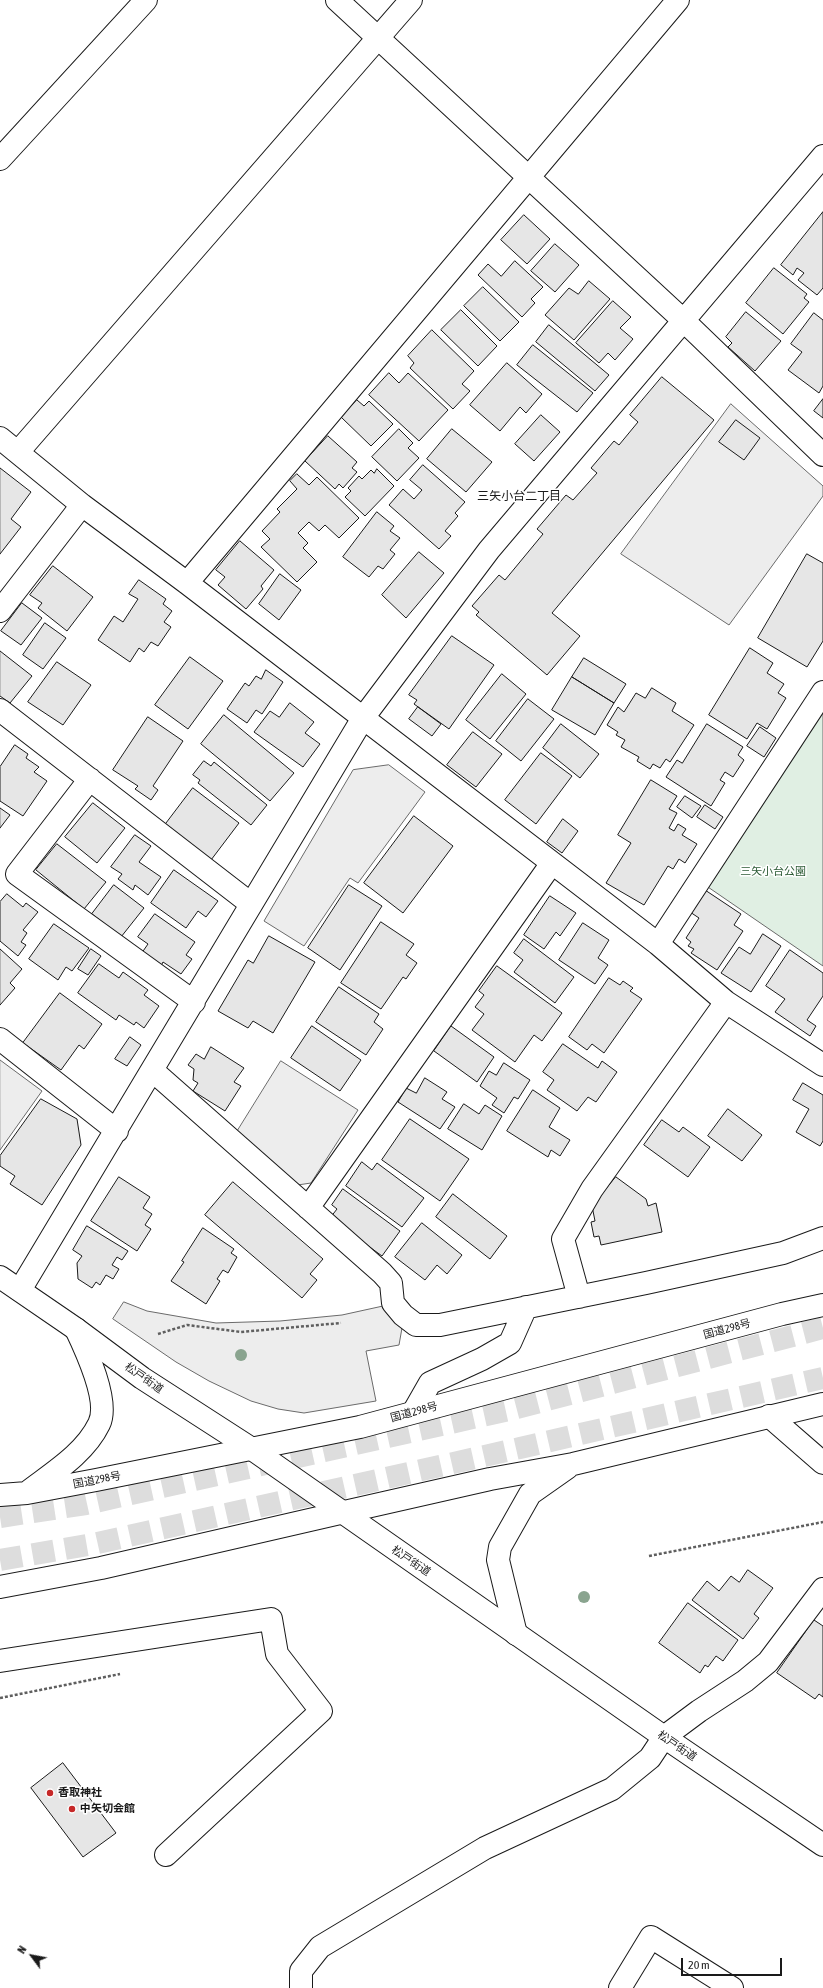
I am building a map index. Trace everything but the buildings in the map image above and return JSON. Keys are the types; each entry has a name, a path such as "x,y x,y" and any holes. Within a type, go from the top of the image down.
{"main road":[{"path":"0,158 146,0"},
{"path":"337,0 377,39 530,177 684,321 823,455"},
{"path":"18,452 411,0"},
{"path":"188,583 678,0"},
{"path":"20,1290 153,1071 363,718 489,550 823,156"},
{"path":"0,438 82,505 188,583 658,944 726,1002 823,1065"},
{"path":"0,611 82,505"},
{"path":"658,944 823,692"},
{"path":"0,710 251,904"},
{"path":"90,779 17,874 194,1002"},
{"path":"308,1208 552,863"},
{"path":"579,1297 563,1239 592,1189 726,1002"},
{"path":"0,1039 117,1131"},
{"path":"153,1071 382,1273 391,1283 393,1303 403,1315 416,1325 440,1325 579,1297 783,1253 823,1238"},
{"name":"松戸街道","path":"0,1277 76,1329 142,1378 252,1449 340,1513 823,1845"},
{"path":"782,1314 823,1298"},
{"name":"国道298号","path":"0,1495 27,1493 360,1427 414,1411 782,1314 823,1305"},
{"path":"414,1411 430,1383 482,1359 510,1343 526,1307"},
{"path":"27,1493 84,1447 100,1423 102,1399 91,1361 76,1329"},
{"path":"0,1587 101,1568 490,1479 573,1464 823,1404"},
{"path":"769,1416 823,1463"},
{"path":"516,1634 498,1560 500,1547 530,1494 573,1464"},
{"path":"301,1988 301,1971 320,1947 485,1848 612,1789 650,1758 664,1737 699,1711 745,1681 768,1662 821,1598"},
{"path":"0,1661 270,1619 277,1654 321,1711 166,1855"},
{"path":"620,1988 651,1937 732,1988"}],"path":[{"path":"158,1334 187,1325 241,1332 341,1323"},
{"path":"649,1556 823,1522"},
{"path":"0,1698 124,1673"}],"green space":[{"name":"三矢小台公園","path":"823,706 823,966 705,885"}],"shaded area":[{"path":"731,404 823,486 823,496 729,625 621,554"},
{"path":"389,765 425,792 358,883 350,878 304,946 264,921 353,770"},
{"path":"0,1060 42,1091 0,1150"},
{"path":"281,1061 358,1110 311,1183 291,1186 235,1135"},
{"path":"124,1302 147,1311 216,1323 280,1321 342,1315 383,1306 402,1328 399,1345 366,1351 376,1401 304,1413 278,1409 251,1401 209,1381 176,1362 113,1319"}],"tunnel":[{"path":"0,1517 86,1504 509,1410 823,1328"},
{"path":"0,1560 93,1544 823,1378"}],"place":[{"name":"香取神社","path":"50,1793"},
{"name":"中矢切会館","path":"72,1809"}],"district":[{"name":"三矢小台二丁目","path":"519,496"}]}
